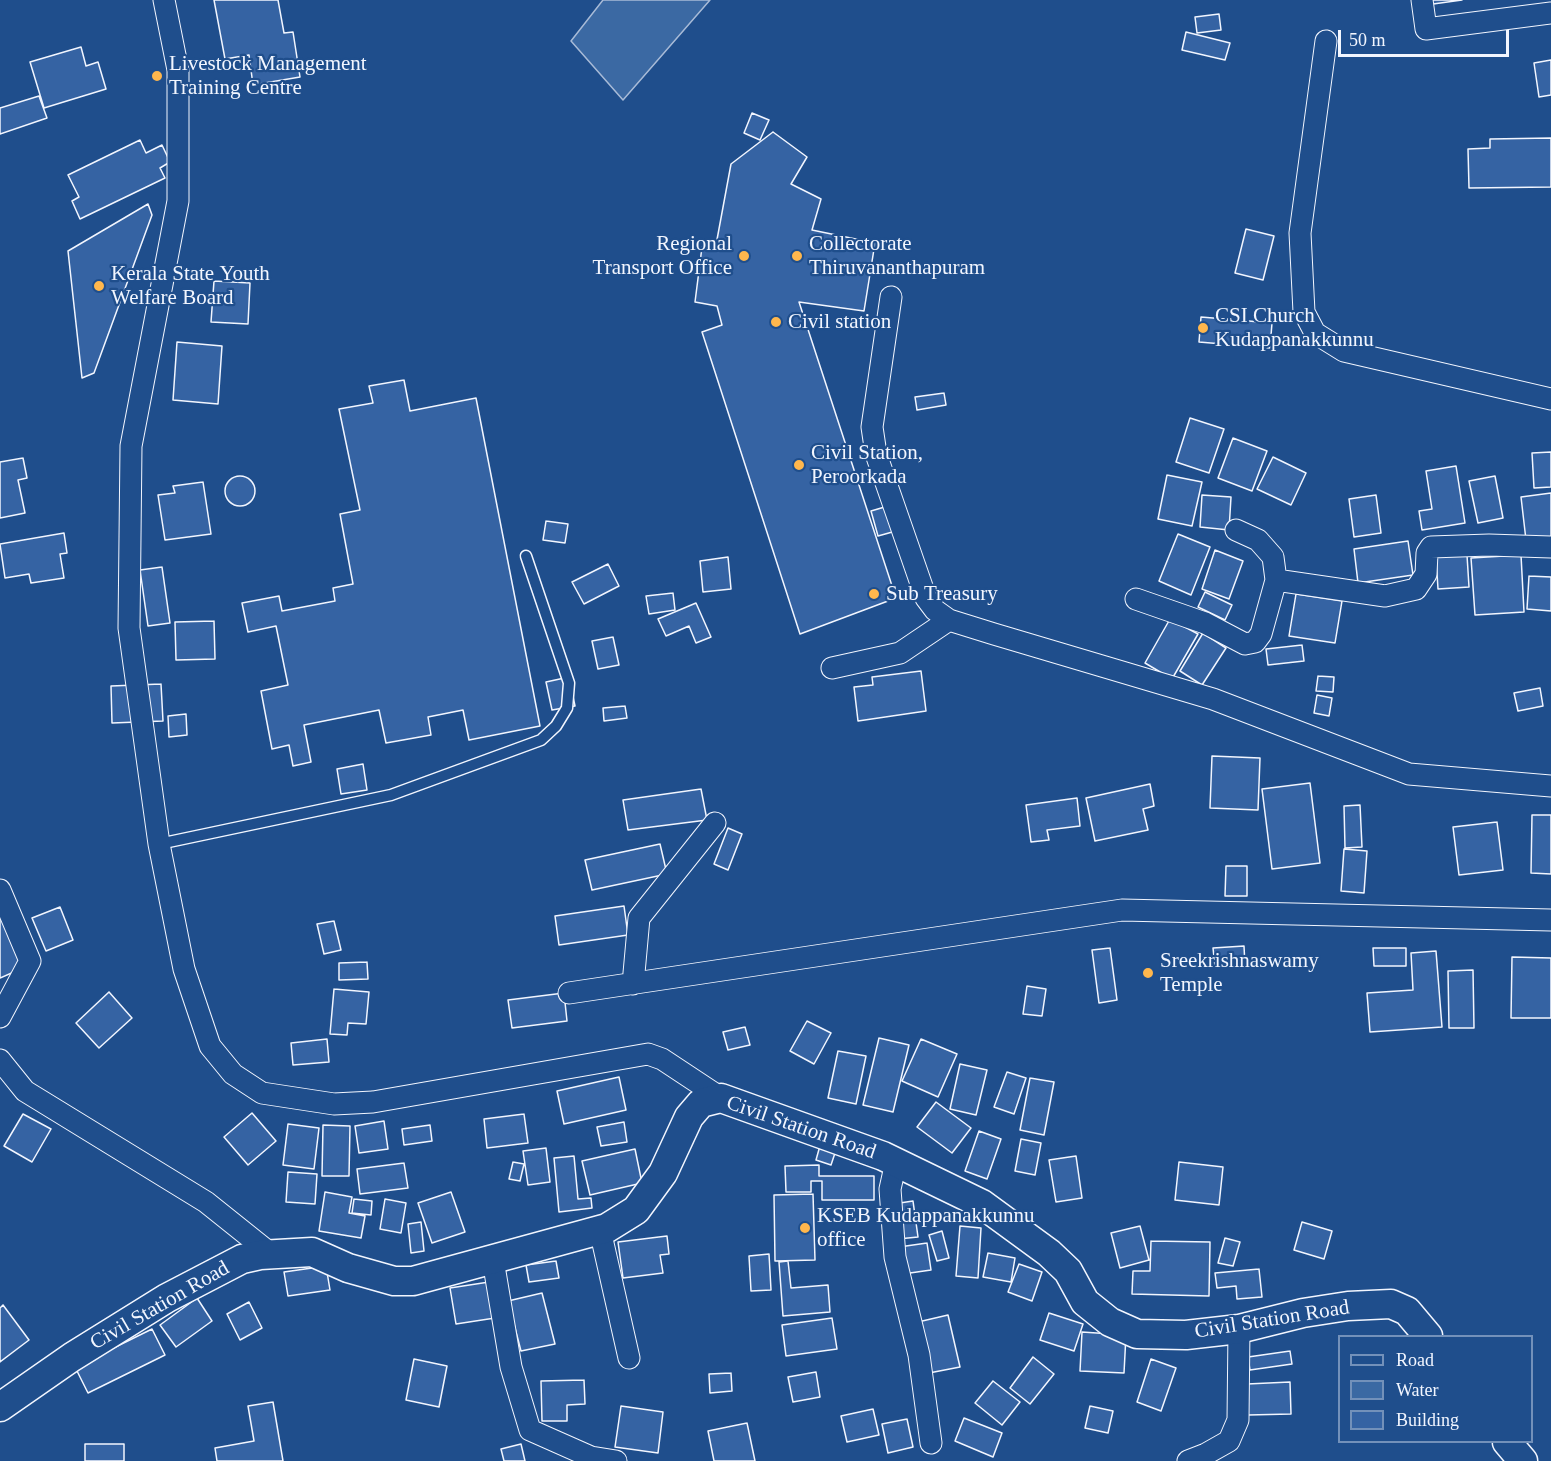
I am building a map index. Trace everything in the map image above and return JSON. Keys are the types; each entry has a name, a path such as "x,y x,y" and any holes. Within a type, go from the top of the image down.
{"main road":[{"name":"Civil Station Road","path":"0,1407 72,1357 167,1298 242,1260 271,1254 312,1252 348,1268 394,1281 433,1277 600,1230 636,1210 663,1173 689,1117 701,1103 721,1098 896,1162 982,1204 1049,1253 1068,1271 1085,1302 1110,1322 1137,1334 1186,1335 1239,1329 1304,1313 1391,1304 1407,1311 1427,1335"},
{"path":"1508,1443 1523,1461"}],"street":[{"path":"164,0 178,70 178,201 131,446 129,616 159,844 183,969 210,1046 233,1074 262,1093 334,1104 373,1102 648,1054 662,1059 721,1098"},
{"path":"1422,0 1426,29 1551,13"},
{"path":"1326,41 1300,233 1304,312 1315,333 1344,351 1551,399"},
{"path":"891,297 872,427 876,454 926,598 935,610 949,620 1213,699 1410,774 1551,786"},
{"path":"1136,599 1205,623 1245,644 1255,642 1261,634 1276,580 1273,557 1258,540 1236,530"},
{"path":"1276,580 1385,596 1416,589 1426,574 1427,553 1431,547 1489,545 1551,547"},
{"path":"832,668 900,653 949,620"},
{"path":"633,984 639,918 715,823"},
{"path":"0,890 30,961 0,1017"},
{"path":"569,993 1122,910 1551,920"},
{"path":"0,1060 25,1091 206,1202 271,1254"},
{"path":"896,1162 890,1189 895,1257 919,1355 931,1443"},
{"path":"600,1230 629,1358"},
{"path":"493,1260 511,1368 531,1430 591,1457 616,1461"},
{"path":"1190,1461 1206,1455 1229,1441 1238,1420 1239,1329"}],"lane":[{"path":"159,844 391,795 541,740 556,726 567,708 569,683 526,556"}],"water":[{"path":"603,0 710,0 623,100 571,41"}],"building":[{"path":"214,0 278,0 284,33 293,32 300,77 253,85 249,55 225,59"},
{"path":"1426,0 1462,0 1426,5"},
{"path":"1219,14 1221,30 1197,33 1195,17"},
{"path":"1186,32 1230,43 1225,60 1182,50"},
{"path":"81,47 86,66 98,62 106,89 44,108 30,62"},
{"path":"1551,60 1551,95 1539,97 1534,63"},
{"path":"39,96 47,118 0,134 0,108"},
{"path":"752,113 769,120 760,140 744,133"},
{"name":"Civil Station, Peroorkada","path":"773,132 807,157 791,184 821,199 812,230 875,243 864,311 799,302 896,598 800,634 702,332 722,325 717,306 695,302 702,247 716,245 731,164"},
{"path":"1551,138 1551,187 1469,188 1468,149 1490,148 1490,139"},
{"path":"140,140 146,153 162,145 170,162 160,168 165,178 80,219 72,201 79,197 68,175"},
{"name":"Kerala State Youth Welfare Board","path":"148,204 152,215 94,373 82,378 68,251"},
{"path":"1246,229 1274,236 1263,280 1235,273"},
{"path":"214,281 250,283 248,324 211,322"},
{"path":"1201,317 1272,323 1270,348 1199,342"},
{"path":"177,342 222,346 218,404 173,400"},
{"path":"404,380 410,411 476,398 540,726 469,740 463,710 428,717 431,735 386,743 379,710 304,725 311,762 293,766 289,745 272,749 261,691 288,685 276,626 248,632 242,603 279,596 282,611 335,601 333,588 353,584 340,514 360,510 339,409 373,403 369,386"},
{"path":"944,393 946,405 917,410 915,397"},
{"path":"1190,418 1224,429 1209,473 1176,462"},
{"path":"1233,438 1267,451 1252,491 1218,478"},
{"path":"1551,452 1551,487 1534,488 1532,453"},
{"path":"1273,457 1306,473 1291,505 1257,489"},
{"path":"23,458 27,478 18,480 25,513 0,518 0,462"},
{"path":"1456,466 1465,523 1422,530 1419,511 1432,509 1426,471"},
{"path":"1167,475 1202,482 1192,526 1158,519"},
{"path":"240,476 246,477 254,485 254,497 246,505 240,506 234,505 226,497 225,491 226,485 234,477"},
{"path":"1495,476 1503,518 1478,523 1469,481"},
{"path":"203,482 211,534 165,540 158,495 175,493 173,486"},
{"path":"1551,493 1551,537 1526,540 1521,497"},
{"path":"1202,495 1231,497 1229,530 1200,527"},
{"path":"1376,495 1381,533 1354,537 1349,499"},
{"path":"888,506 896,531 878,536 871,511"},
{"path":"546,521 568,524 565,543 543,540"},
{"path":"64,533 67,553 60,554 64,578 31,583 29,574 5,578 0,544"},
{"path":"1178,534 1210,547 1191,595 1159,581"},
{"path":"1408,541 1413,575 1358,583 1354,549"},
{"path":"1215,550 1243,561 1229,599 1202,589"},
{"path":"1467,555 1469,587 1438,589 1436,557"},
{"path":"1521,555 1524,612 1475,615 1471,558"},
{"path":"728,557 731,589 703,592 700,561"},
{"path":"608,564 619,586 584,604 572,582"},
{"path":"162,567 170,623 148,626 140,570"},
{"path":"1529,576 1551,577 1551,611 1527,609"},
{"path":"1205,592 1232,605 1225,620 1198,607"},
{"path":"673,593 675,610 649,614 646,596"},
{"path":"1296,594 1342,601 1335,643 1289,636"},
{"path":"696,603 711,637 696,643 689,626 666,636 658,619"},
{"path":"1170,619 1198,634 1172,679 1145,663"},
{"path":"214,621 215,659 176,660 175,622"},
{"path":"1203,633 1226,648 1202,685 1180,671"},
{"path":"613,637 619,665 598,669 592,641"},
{"path":"1302,645 1304,661 1268,665 1266,649"},
{"path":"921,671 926,711 858,721 854,687 873,685 872,677"},
{"path":"1318,676 1334,677 1333,692 1316,691"},
{"path":"569,677 575,706 552,710 546,682"},
{"path":"161,684 163,721 112,723 111,686"},
{"path":"1540,688 1543,706 1518,711 1514,693"},
{"path":"1317,695 1332,698 1329,716 1314,713"},
{"path":"625,706 627,718 604,721 603,708"},
{"path":"186,714 187,735 169,737 168,716"},
{"path":"1212,756 1260,758 1258,810 1210,808"},
{"path":"363,764 367,790 341,794 337,769"},
{"path":"1310,783 1320,863 1272,869 1262,789"},
{"path":"1150,784 1154,806 1143,809 1148,830 1095,841 1086,798"},
{"path":"701,789 707,820 628,830 623,800"},
{"path":"1077,798 1080,826 1047,830 1049,840 1031,842 1026,805"},
{"path":"1360,805 1362,847 1345,848 1344,806"},
{"path":"1532,815 1551,815 1551,874 1531,873"},
{"path":"1497,822 1503,870 1459,875 1453,827"},
{"path":"728,828 742,834 728,870 714,864"},
{"path":"660,844 667,874 592,890 585,860"},
{"path":"1344,849 1367,851 1364,893 1341,891"},
{"path":"1226,866 1247,866 1247,896 1225,896"},
{"path":"624,906 628,935 559,945 555,916"},
{"path":"60,907 73,940 46,951 32,918"},
{"path":"0,911 23,968 0,978"},
{"path":"334,921 341,950 324,954 317,924"},
{"path":"1244,946 1245,965 1215,967 1213,948"},
{"path":"1110,948 1117,1000 1099,1003 1092,950"},
{"path":"1373,948 1406,948 1406,966 1374,966"},
{"path":"1436,951 1442,1027 1370,1032 1367,993 1413,990 1411,953"},
{"path":"1512,957 1551,958 1551,1018 1511,1018"},
{"path":"367,962 368,979 339,980 339,963"},
{"path":"1473,970 1474,1028 1449,1028 1448,971"},
{"path":"1027,986 1046,989 1042,1016 1023,1014"},
{"path":"334,989 369,992 366,1024 348,1023 347,1035 330,1034"},
{"path":"109,992 132,1018 99,1048 76,1023"},
{"path":"564,993 567,1021 512,1028 508,1000"},
{"path":"807,1021 831,1033 814,1064 790,1051"},
{"path":"745,1027 750,1045 728,1050 723,1032"},
{"path":"879,1038 909,1045 893,1112 863,1105"},
{"path":"327,1039 329,1062 293,1065 291,1043"},
{"path":"921,1039 957,1054 938,1097 902,1081"},
{"path":"838,1051 866,1056 856,1104 828,1098"},
{"path":"960,1064 987,1070 976,1115 950,1109"},
{"path":"1007,1072 1026,1078 1014,1114 994,1107"},
{"path":"619,1077 626,1110 564,1124 557,1091"},
{"path":"1030,1078 1054,1082 1044,1135 1020,1130"},
{"path":"936,1102 971,1128 952,1153 917,1127"},
{"path":"252,1113 276,1141 248,1165 224,1137"},
{"path":"23,1114 51,1129 32,1162 4,1146"},
{"path":"524,1114 528,1143 487,1148 484,1119"},
{"path":"384,1121 388,1149 359,1153 355,1126"},
{"path":"624,1122 627,1142 601,1146 597,1127"},
{"path":"288,1124 319,1128 314,1169 283,1165"},
{"path":"323,1125 350,1126 349,1176 322,1176"},
{"path":"430,1125 432,1141 404,1145 402,1129"},
{"path":"979,1131 1001,1139 987,1179 965,1171"},
{"path":"1021,1139 1041,1143 1035,1175 1015,1171"},
{"path":"821,1142 837,1147 831,1165 816,1160"},
{"path":"546,1148 550,1182 528,1185 523,1151"},
{"path":"635,1149 642,1183 590,1195 582,1161"},
{"path":"574,1156 578,1199 591,1198 592,1208 559,1212 554,1158"},
{"path":"1076,1156 1082,1198 1056,1202 1049,1160"},
{"path":"513,1162 524,1164 520,1181 509,1179"},
{"path":"1179,1162 1223,1167 1219,1205 1175,1200"},
{"path":"404,1163 408,1188 360,1194 357,1169"},
{"path":"819,1165 819,1176 874,1176 874,1200 822,1200 822,1181 811,1181 811,1192 786,1192 785,1166"},
{"path":"288,1172 317,1174 315,1204 286,1202"},
{"path":"325,1192 352,1197 349,1213 365,1216 361,1238 319,1231"},
{"path":"451,1192 465,1232 432,1243 418,1203"},
{"path":"813,1194 815,1260 775,1261 774,1195"},
{"path":"354,1199 372,1201 371,1215 352,1213"},
{"path":"385,1199 406,1203 401,1233 380,1229"},
{"path":"913,1201 918,1237 898,1239 893,1204"},
{"path":"421,1222 424,1251 411,1253 408,1224"},
{"path":"1302,1222 1332,1231 1324,1259 1294,1250"},
{"path":"960,1226 981,1228 978,1278 956,1276"},
{"path":"1140,1226 1149,1260 1120,1268 1111,1233"},
{"path":"942,1231 949,1258 937,1261 929,1235"},
{"path":"667,1236 669,1254 660,1255 663,1273 623,1278 618,1242"},
{"path":"1225,1238 1240,1242 1233,1266 1218,1263"},
{"path":"1151,1241 1210,1242 1209,1296 1132,1294 1133,1271 1150,1271"},
{"path":"927,1243 931,1270 903,1274 899,1247"},
{"path":"988,1253 1015,1258 1011,1282 983,1277"},
{"path":"769,1254 771,1290 751,1291 749,1256"},
{"path":"556,1261 559,1278 529,1282 526,1265"},
{"path":"788,1261 791,1288 828,1285 830,1312 783,1316 779,1262"},
{"path":"1019,1264 1042,1272 1032,1301 1008,1292"},
{"path":"326,1266 330,1290 288,1296 284,1272"},
{"path":"1259,1269 1262,1297 1237,1299 1236,1286 1217,1288 1215,1273"},
{"path":"489,1282 495,1318 456,1324 450,1288"},
{"path":"542,1293 555,1344 521,1351 508,1301"},
{"path":"197,1298 212,1321 176,1347 160,1325"},
{"path":"249,1302 262,1328 240,1340 227,1314"},
{"path":"3,1305 29,1340 0,1362 0,1308"},
{"path":"1049,1313 1083,1324 1074,1351 1040,1340"},
{"path":"948,1315 960,1367 929,1373 918,1322"},
{"path":"832,1318 837,1349 786,1356 782,1325"},
{"path":"152,1329 165,1355 88,1393 75,1367"},
{"path":"1082,1332 1126,1335 1124,1373 1080,1371"},
{"path":"1290,1351 1292,1364 1250,1370 1248,1357"},
{"path":"1033,1357 1054,1374 1030,1404 1010,1388"},
{"path":"414,1359 447,1366 439,1407 406,1400"},
{"path":"1151,1359 1176,1368 1161,1411 1137,1402"},
{"path":"816,1372 820,1397 793,1402 788,1377"},
{"path":"731,1373 732,1391 710,1393 709,1374"},
{"path":"584,1380 585,1404 567,1405 567,1421 542,1421 541,1381"},
{"path":"993,1381 1020,1402 1002,1425 975,1403"},
{"path":"1290,1382 1291,1414 1248,1415 1247,1384"},
{"path":"273,1402 283,1461 217,1461 215,1448 254,1441 248,1406"},
{"path":"621,1406 663,1412 658,1453 615,1447"},
{"path":"1090,1406 1113,1411 1108,1433 1085,1428"},
{"path":"873,1409 879,1435 847,1442 841,1416"},
{"path":"964,1418 1002,1433 993,1457 955,1441"},
{"path":"907,1419 913,1447 888,1453 882,1424"},
{"path":"747,1423 755,1461 714,1461 708,1431"},
{"path":"85,1444 124,1444 124,1461 85,1461"},
{"path":"521,1444 525,1461 504,1461 501,1449"}],"place":[{"name":"Livestock Management Training Centre","path":"157,76"},
{"name":"Regional Transport Office","path":"744,256"},
{"name":"Collectorate Thiruvananthapuram","path":"797,256"},
{"name":"Kerala State Youth Welfare Board","path":"99,286"},
{"name":"Civil station","path":"776,322"},
{"name":"CSI Church Kudappanakkunnu","path":"1203,328"},
{"name":"Civil Station, Peroorkada","path":"799,465"},
{"name":"Sub Treasury","path":"874,594"},
{"name":"Sreekrishnaswamy Temple","path":"1148,973"},
{"name":"KSEB Kudappanakkunnu office","path":"805,1228"}]}
